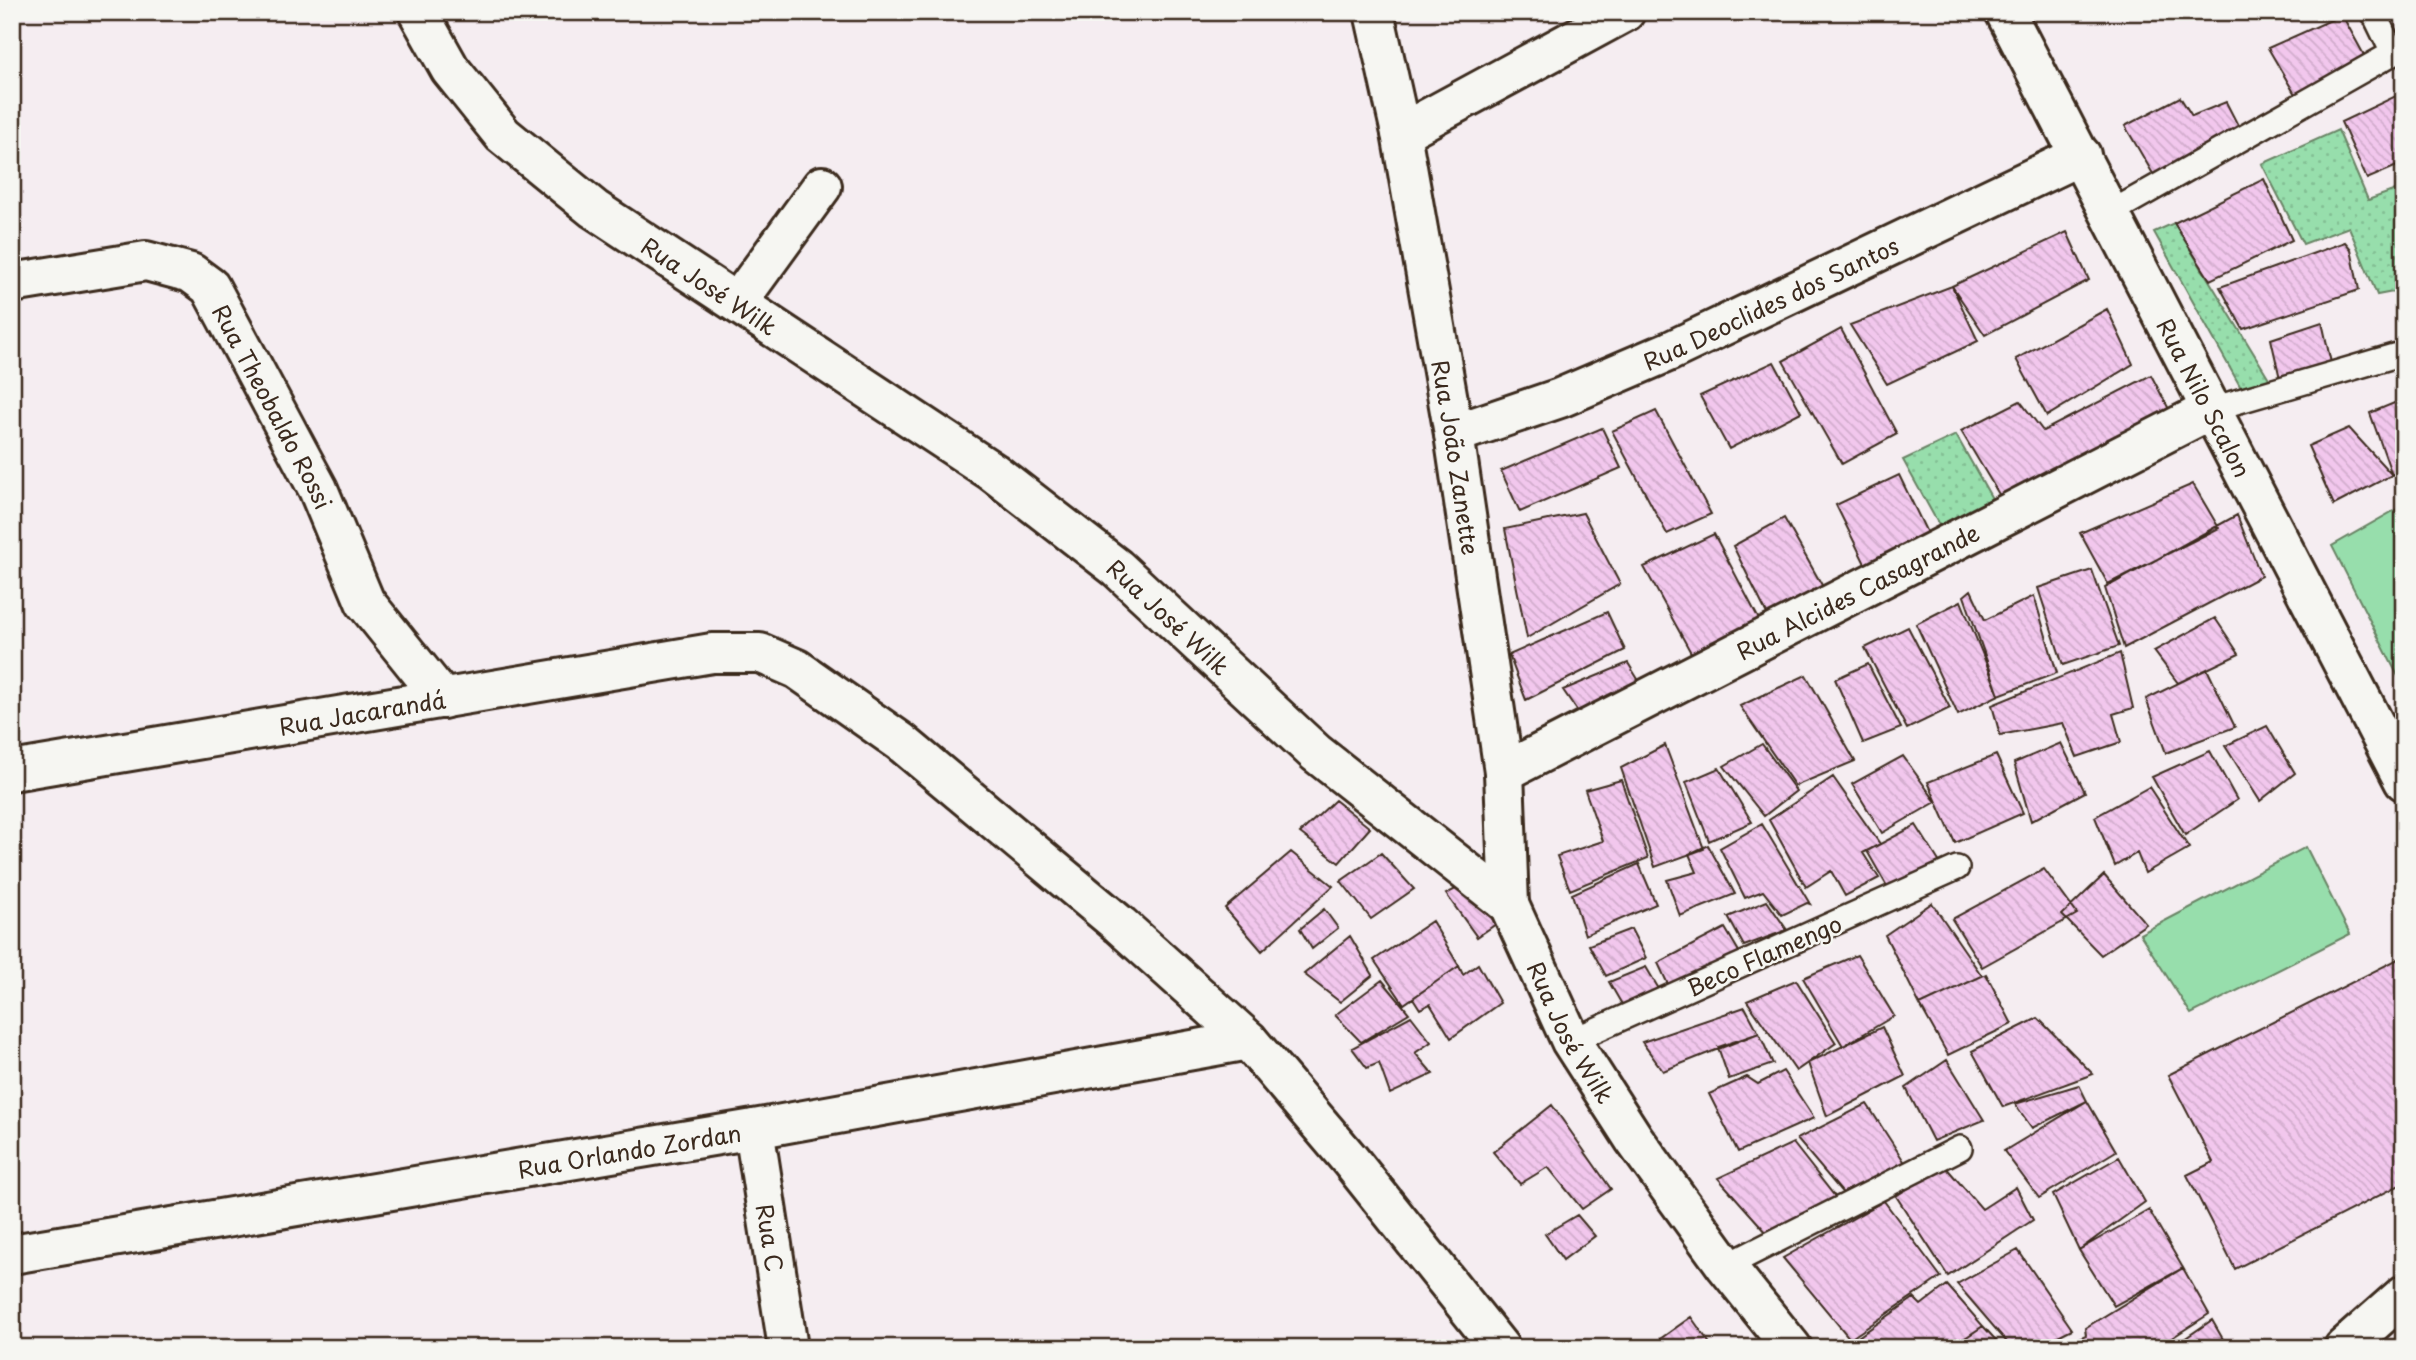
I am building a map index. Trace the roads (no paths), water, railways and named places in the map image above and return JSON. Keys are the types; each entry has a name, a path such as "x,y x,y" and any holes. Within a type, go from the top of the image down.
{"street":[{"name":"Rua José Wilk","path":"418,12 450,69 503,135 594,209 993,472 1117,568 1316,753 1509,905 1571,1041 1634,1139 1726,1266 1792,1348"},
{"name":"Rua João Zanette","path":"1374,12 1401,133 1454,434 1504,772 1509,905"},
{"path":"1401,133 1625,12"},
{"name":"Rua Nilo Scalon","path":"2005,12 2404,781"},
{"name":"Rua Deoclides dos Santos","path":"1454,434 1560,398 1670,351 2081,155"},
{"path":"737,303 822,186"},
{"name":"Rua Theobaldo Rossi","path":"12,283 146,261 191,273 210,287 318,489 365,602 443,699"},
{"name":"Rua Alcides Casagrande","path":"1504,772 2212,409"},
{"name":"Rua Jacarandá","path":"12,771 712,653 760,653 797,669 901,741 1119,925 1248,1040 1350,1160 1500,1348"},
{"name":"Rua Orlando Zordan","path":"12,1254 754,1129 1248,1040"},
{"name":"Rua C","path":"754,1129 788,1348"},
{"path":"2344,1348 2404,1295"}],"lane":[{"path":"2110,213 2393,53 2373,12"},
{"path":"2212,409 2404,353"},
{"name":"Beco Flamengo","path":"1571,1041 1957,868"},
{"path":"1726,1266 1960,1148"}]}
